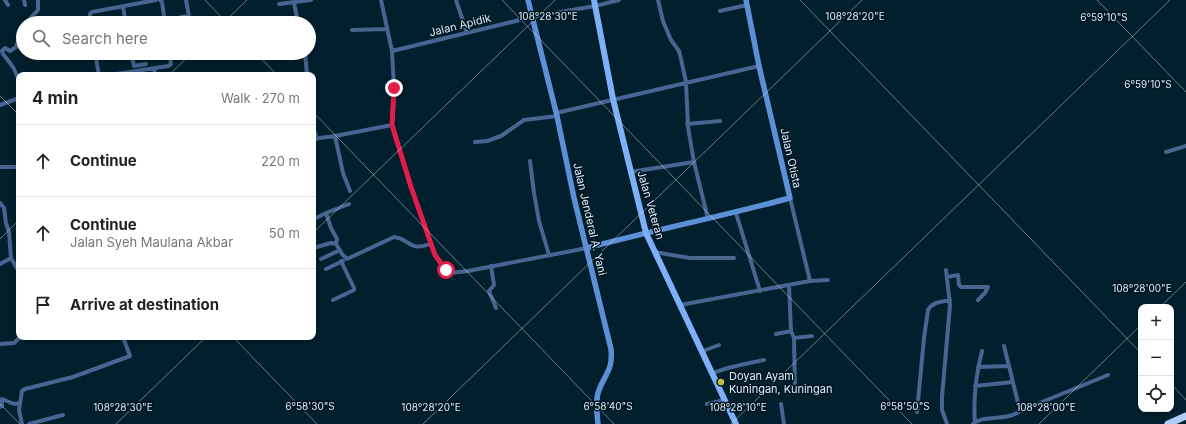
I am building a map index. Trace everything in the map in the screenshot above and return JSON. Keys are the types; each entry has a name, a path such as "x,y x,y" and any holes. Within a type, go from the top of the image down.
{"highway":[{"path":"1168,424 1186,416"}],"main road":[{"name":"Jalan Jenderal A. Yani","path":"528,0 611,349 612,360 610,368 598,395 596,408 598,424"},
{"name":"Jalan Veteran","path":"595,3 612,99 646,232 736,424"},
{"name":"Jalan Otista","path":"587,248 646,232 736,213 790,198 759,66 747,3"}],"street":[{"path":"5,0 8,5"},
{"path":"32,16 38,10 38,0"},
{"path":"90,16 92,12 123,7 138,2 156,0"},
{"path":"160,0 162,2 164,16"},
{"path":"186,0 189,16"},
{"path":"278,4 311,0"},
{"path":"381,0 392,51 394,88 392,125 430,244 443,268 450,273 587,248"},
{"path":"456,0 467,33"},
{"name":"Jalan Apidik","path":"392,51 532,17 595,3 619,0"},
{"path":"658,0 671,40 679,51 686,82 687,124 694,162 708,219"},
{"path":"294,3 297,16"},
{"path":"720,11 747,3"},
{"path":"123,7 125,16"},
{"path":"352,30 387,29"},
{"path":"16,47 10,50 5,48 2,51 16,74"},
{"path":"96,60 98,72"},
{"path":"133,60 134,66 146,64"},
{"path":"129,72 166,67 171,64 171,60"},
{"path":"306,60 307,72"},
{"path":"475,142 486,141 501,136 524,120 556,114 612,99 759,66"},
{"path":"154,68 155,72"},
{"path":"0,105 16,99"},
{"path":"687,124 720,121"},
{"path":"316,139 392,125"},
{"path":"335,136 343,173 350,191"},
{"path":"1166,152 1186,146"},
{"path":"530,161 536,204 549,255"},
{"path":"630,172 694,162"},
{"path":"0,167 16,167"},
{"path":"790,198 810,281"},
{"path":"0,204 4,208 9,232 11,258 16,267"},
{"path":"316,218 349,204"},
{"path":"326,213 331,228 338,239 336,244"},
{"path":"736,213 760,291"},
{"path":"326,269 394,238 399,238 412,246 424,246 430,244"},
{"path":"316,247 331,243 336,244 344,258 347,259"},
{"path":"321,259 340,250"},
{"path":"654,251 690,258 734,258"},
{"path":"0,264 11,258"},
{"path":"333,300 354,290 341,261"},
{"path":"491,266 494,285 489,291 496,308"},
{"path":"946,270 950,300 942,410 947,424"},
{"path":"947,277 958,275 961,287 988,287 986,293 978,300"},
{"path":"680,305 810,281 828,280"},
{"path":"789,285 791,331 794,338 794,392"},
{"path":"917,412 923,344 928,310 929,307 935,304 950,300"},
{"path":"776,334 791,331"},
{"path":"794,338 812,336"},
{"path":"0,344 14,343 17,340"},
{"path":"22,424 19,410 22,391 73,377 130,356 123,340"},
{"path":"703,351 719,345"},
{"path":"1004,346 1020,411"},
{"path":"974,423 973,404 975,386 982,351"},
{"path":"712,373 730,366 738,366 764,360"},
{"path":"978,367 1009,366"},
{"path":"974,423 979,419 1001,418 1017,413 1108,375"},
{"path":"975,386 1013,382"},
{"path":"0,407 2,406 2,399 14,404 20,404"},
{"path":"707,404 725,400"},
{"path":"781,404 784,424"},
{"path":"30,424 63,415"}],"place":[{"name":"Doyan Ayam Kuningan, Kuningan","path":"721,382"}],"route":[{"path":"394,88 392,125 411,187 435,255 443,268 446,270"}]}
